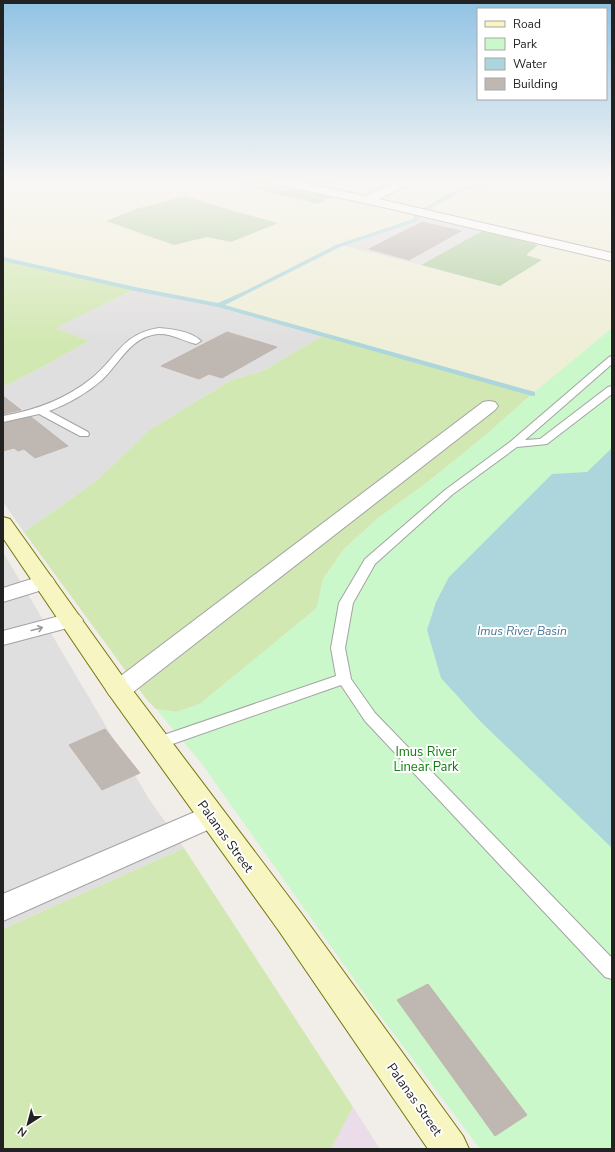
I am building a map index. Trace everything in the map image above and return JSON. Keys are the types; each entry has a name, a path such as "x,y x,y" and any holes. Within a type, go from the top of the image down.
{"main road":[{"name":"Palanas Street","path":"3,523 120,690 290,922 450,1149"}],"street":[{"path":"521,236 612,257"},
{"path":"120,690 488,406"},
{"path":"3,595 44,582"},
{"path":"3,638 71,620"},
{"path":"3,908 211,816"}],"lane":[{"path":"3,419 41,411 57,405 101,374 118,354 138,336 165,330 190,337 196,341"},
{"path":"612,359 514,444 449,492 370,562 346,603 338,648 344,679 375,723 612,971"},
{"path":"514,444 543,442 612,389"},
{"path":"41,411 84,434"},
{"path":"158,743 344,679"}],"shaded area":[{"path":"365,236 473,236 421,265 340,245"},
{"path":"135,289 219,305 324,335 263,371 231,380 151,429 95,482 24,532 3,502 3,387 89,341 54,328"},
{"path":"3,552 149,799 184,848 3,929"},
{"path":"353,1107 380,1149 331,1149"}],"green space":[{"path":"3,236 195,236 231,242 246,236 365,236 341,245 500,286 541,260 525,255 538,245 612,262 612,328 532,394 219,305 135,289 3,259"},
{"path":"148,236 246,236 231,242 207,237 174,245"},
{"path":"473,236 501,236 538,245 526,255 542,260 500,286 421,265"},
{"path":"531,236 612,236 612,255"},
{"path":"3,259 135,289 55,328 89,341 3,387"},
{"name":"Imus River Linear Park","path":"612,328 612,1149 480,1149 373,1006 202,764 156,709 176,712 200,704 317,608 323,579 344,549 377,519 429,481 487,434 532,394"},
{"path":"324,335 532,394 487,434 429,481 377,519 344,549 323,579 317,608 200,704 176,712 156,709 147,700 24,532 95,482 151,429 231,380 263,371"},
{"path":"184,848 353,1107 331,1149 3,1149 3,929"}],"water":[{"name":"Imus River Basin","path":"612,448 612,848 481,722 441,678 427,630 436,602 449,577 552,474 587,472"}],"building":[{"path":"395,236 452,236 409,260 369,249"},
{"path":"227,332 277,347 222,378 209,374 199,379 161,366"},
{"path":"3,396 21,410 3,414"},
{"path":"31,417 68,446 35,458 24,449 18,451 14,448 3,451 3,423"},
{"path":"105,729 140,773 102,790 69,745"},
{"path":"428,984 527,1115 495,1136 397,1000"}],"waterway":[{"path":"219,305 249,292 338,246 368,236"},
{"path":"3,259 135,289 219,305"},
{"path":"219,305 532,394"}]}
